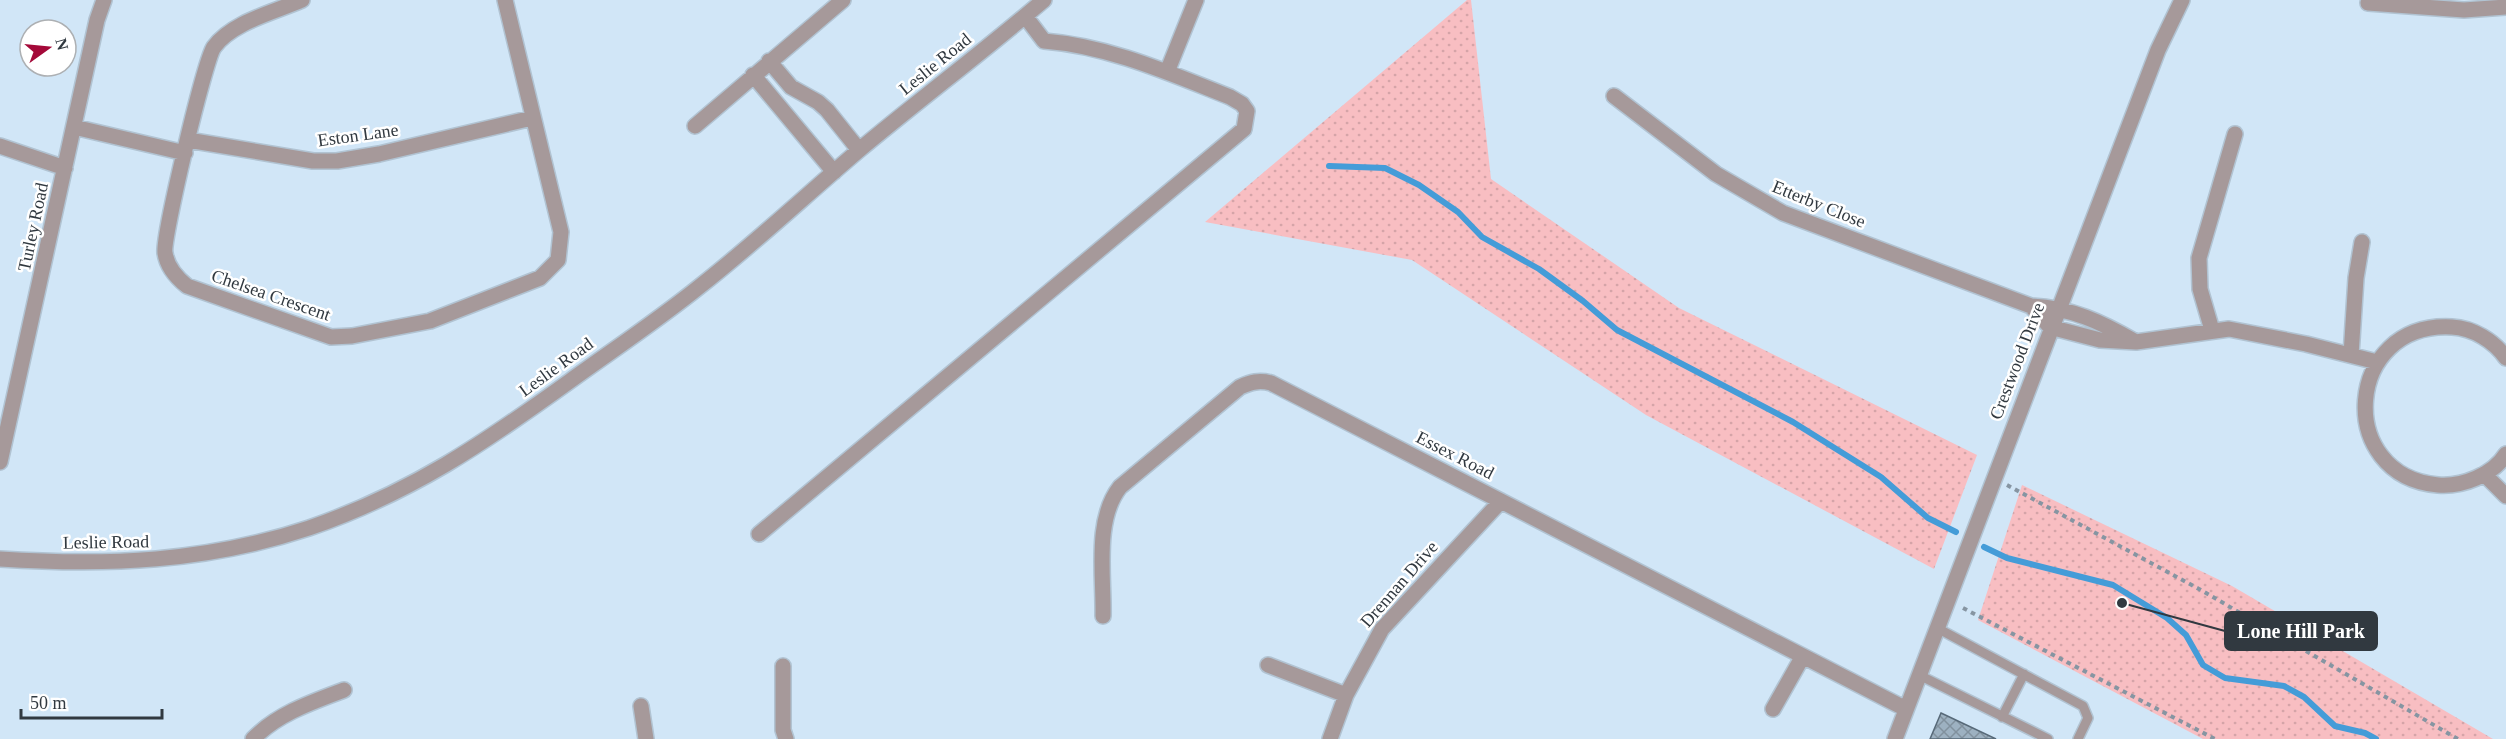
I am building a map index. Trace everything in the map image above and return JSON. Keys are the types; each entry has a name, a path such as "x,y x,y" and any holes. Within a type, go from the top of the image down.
{"street":[{"name":"Turley Road","path":"0,462 5,410 65,168 97,20 104,0"},
{"name":"Chelsea Crescent","path":"302,0 237,28 214,47 187,146 164,252 176,277 187,286 331,337 352,336 430,321 540,278 558,260 561,232 505,0"},
{"path":"695,126 843,0"},
{"name":"Leslie Road","path":"0,559 69,564 122,563 171,559 276,538 363,508 442,470 498,433 693,292 859,150 1044,0"},
{"path":"1167,72 1196,0"},
{"name":"Crestwood Drive","path":"1895,739 2050,327 2158,50 2182,0"},
{"path":"2368,3 2464,10 2506,7"},
{"path":"759,534 1244,129 1247,111 1242,104 1230,97 1109,52 1070,43 1044,41 1024,16"},
{"path":"769,61 791,87 818,102 827,110 859,150"},
{"path":"753,75 834,172"},
{"name":"Etterby Close","path":"1614,96 1716,174 1775,209 2031,306 2058,307 2108,326 2136,342"},
{"name":"Eston Lane","path":"74,127 187,146 313,161 337,161 380,154 532,118"},
{"path":"2212,330 2200,289 2199,258 2235,134"},
{"path":"0,146 65,168"},
{"path":"2351,355 2356,278 2362,242"},
{"name":"Etterby Close","path":"2031,306 2050,327"},
{"path":"2506,358 2482,336 2460,328 2436,326 2413,332 2393,344 2377,362 2367,384 2364,407 2368,431 2379,452 2395,469 2416,480 2439,485 2462,483 2484,474 2506,454"},
{"path":"2050,327 2100,340 2136,342 2212,330 2251,332 2377,362"},
{"name":"Essex Road","path":"1103,616 1104,528 1112,497 1120,487 1251,382 1271,383 1906,709"},
{"path":"2484,474 2506,496"},
{"name":"Drennan Drive","path":"1330,739 1346,695 1382,629 1501,501"},
{"path":"1773,709 1803,657"},
{"path":"1268,665 1346,695"},
{"path":"783,666 783,730 786,739"},
{"path":"253,739 275,721 302,706 344,690"},
{"path":"641,706 646,739"}],"lane":[{"path":"1937,628 2083,706 2088,718 2078,739"},
{"path":"2002,717 2024,674"},
{"path":"1919,675 2048,739"}],"path":[{"path":"1994,478 2199,589 2458,739"},
{"path":"1947,600 2215,739"}],"shaded area":[{"path":"1467,0 1471,0 1491,179 1679,308 1977,455 1934,569 1646,415 1412,260 1205,222"},
{"path":"2022,485 2232,586 2493,739 2203,739 1978,620"}],"building":[{"path":"1941,713 1996,739 1930,739"}],"waterway":[{"path":"1329,166 1385,168 1419,185 1458,212 1482,237 1539,269 1583,301 1617,330 1793,422 1881,477 1928,518 1956,532"},
{"path":"1984,547 2007,558 2113,585 2167,618 2186,635 2203,665 2225,678 2284,686 2304,697 2335,726 2365,733 2376,739"}],"place":[{"name":"Lone Hill Park","path":"2122,603"}]}
